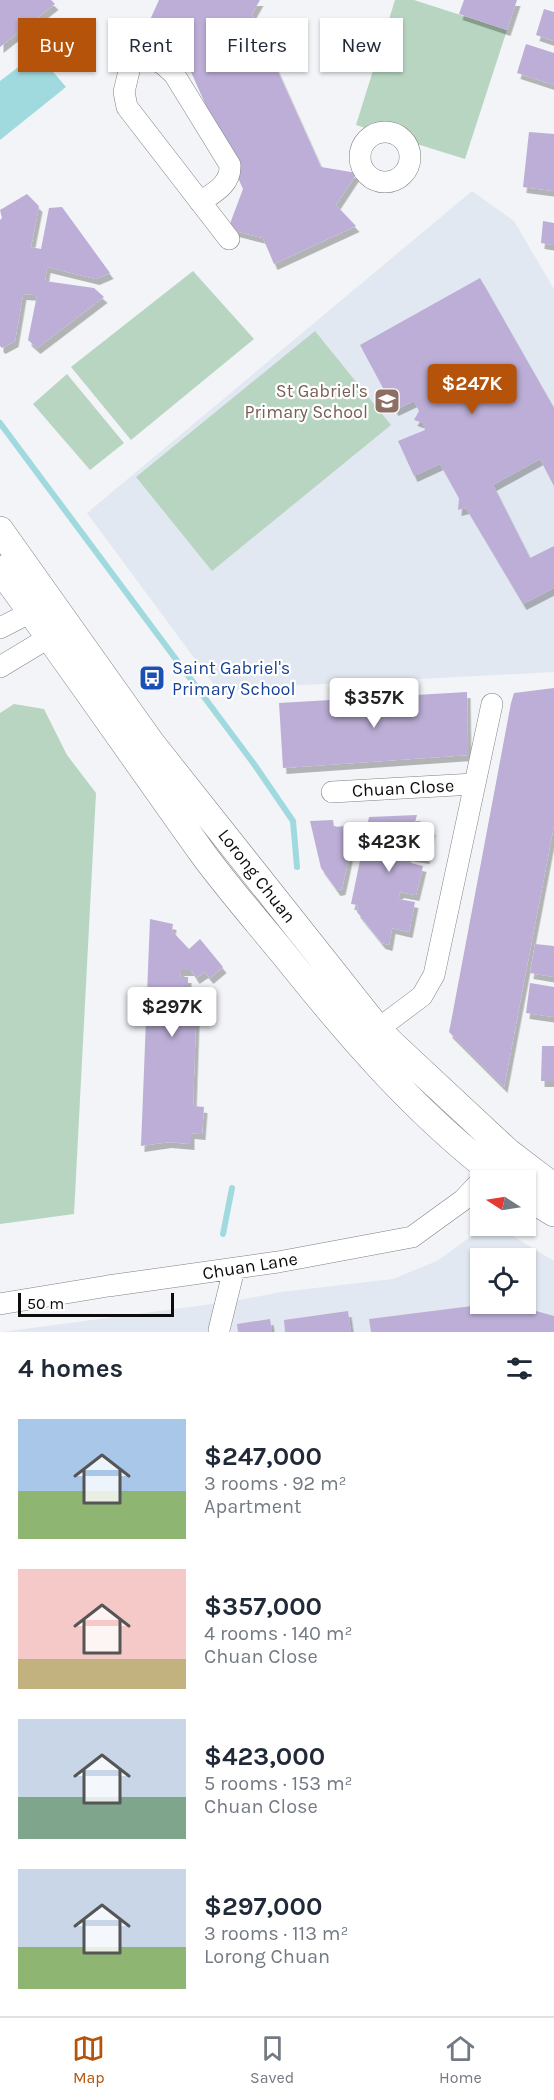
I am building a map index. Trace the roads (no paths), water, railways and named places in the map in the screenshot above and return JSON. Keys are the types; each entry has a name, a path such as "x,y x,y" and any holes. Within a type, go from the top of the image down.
{"main road":[{"name":"Lorong Chuan","path":"0,530 41,606 204,855 368,1037 391,1043 491,1170"},
{"name":"Lorong Chuan","path":"0,569 41,606"},
{"name":"Lorong Chuan","path":"59,631 228,838 368,1037"},
{"name":"Lorong Chuan","path":"536,1183 554,1187"},
{"path":"536,1202 554,1213"}],"street":[{"path":"200,202 227,181 231,173 230,165 174,74 163,64 134,50 124,92 127,107 200,202 229,239"},
{"path":"0,628 41,606"},
{"path":"0,667 59,631"},
{"name":"Chuan Close","path":"368,1037 422,996 434,975 492,704"},
{"name":"Chuan Close","path":"332,792 474,784"},
{"path":"204,855 228,838"},
{"path":"224,879 246,862"},
{"name":"Chuan Lane","path":"0,1304 108,1286 234,1269 412,1237 470,1194"},
{"path":"219,1330 234,1269"}],"water":[{"path":"18,67 18,72 53,72 66,87 0,140 0,81"}],"waterway":[{"path":"0,423 254,764 293,821 297,867"},
{"path":"223,1234 232,1188"}],"place":[{"name":"St Gabriel's Primary School","path":"387,401"},
{"name":"Saint Gabriel's Primary School","path":"152,678"}]}
